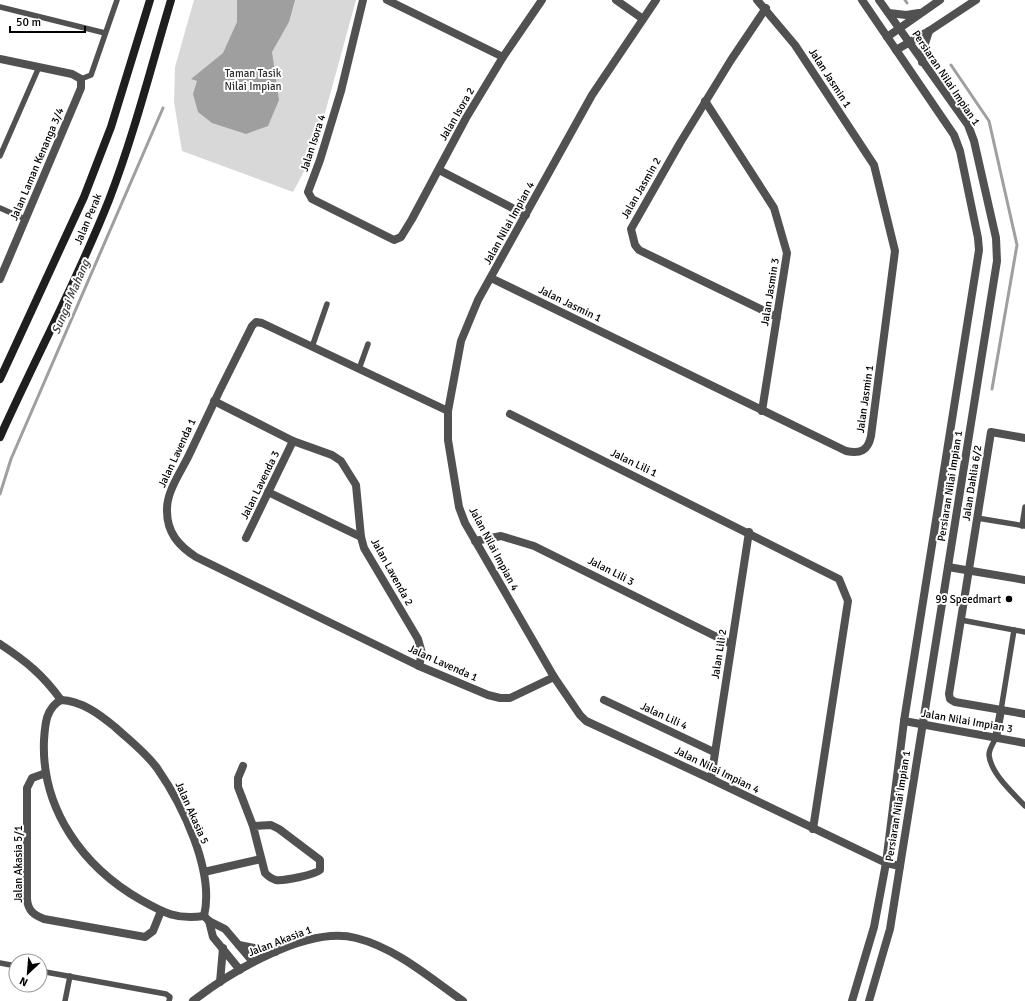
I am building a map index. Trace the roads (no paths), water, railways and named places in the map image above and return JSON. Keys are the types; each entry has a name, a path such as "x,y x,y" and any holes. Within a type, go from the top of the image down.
{"main road":[{"name":"Jalan Perak","path":"0,379 84,197 111,127 150,0"},
{"name":"Jalan Perak","path":"0,437 72,287 109,200 135,129 171,0"}],"street":[{"name":"Jalan Isora 4","path":"363,0 341,91 320,160 308,192 312,199 391,239 396,240"},
{"path":"387,0 503,58"},
{"name":"Jalan Isora 2","path":"396,240 401,237 412,219 466,118 503,58 542,0"},
{"path":"616,0 643,19"},
{"name":"Jalan Nilai Impian 4","path":"656,0 592,95 471,313 461,341 448,411 448,440 459,507 462,516 475,540 554,677 580,715 586,721 886,863 900,866"},
{"name":"Jalan Jasmin 1","path":"491,278 846,452 861,453 866,449 871,436 895,251 874,165 795,45 766,8 757,0"},
{"name":"Persiaran Nilai Impian 1","path":"852,1001 874,927 886,863 904,721 979,250 978,238 960,151 954,135 862,0"},
{"name":"Persiaran Nilai Impian 1","path":"869,1001 890,928 998,248 974,141 968,125 922,62 880,0"},
{"path":"887,36 940,0"},
{"path":"896,50 910,43 976,0"},
{"name":"Jalan Jasmin 2","path":"766,8 705,102 631,227 635,245 639,250 777,317"},
{"path":"889,13 906,15 922,12"},
{"path":"922,62 923,50 929,31"},
{"path":"0,58 72,74 81,79"},
{"name":"Jalan Laman Kenanga 3/4","path":"0,279 81,88 81,79"},
{"name":"Jalan Jasmin 3","path":"705,102 774,208 787,253 762,411"},
{"path":"439,170 526,215"},
{"name":"Jalan Lavenda 1","path":"448,411 262,323 256,322 252,326 214,401 168,500 166,513 168,524 177,542 196,557 419,666 473,689 500,698 518,695 554,677"},
{"name":"Jalan Lavenda 2","path":"214,401 293,441 332,455 341,461 356,485 361,537 366,554 418,639 422,653 419,666"},
{"name":"Jalan Lili 1","path":"510,414 838,577 848,599 813,829"},
{"name":"Jalan Dahlia 6/2","path":"1001,710 955,702 949,697 991,432 1025,438"},
{"name":"Jalan Lavenda 3","path":"246,538 293,441"},
{"path":"268,492 361,537"},
{"name":"Jalan Lili 2","path":"711,779 749,532"},
{"name":"Jalan Lili 3","path":"475,540 501,536 534,546 731,644"},
{"path":"948,567 1025,580"},
{"path":"0,644 35,668 51,685 61,700 52,708 47,717 44,758 46,773 58,813 73,839 90,861 113,883 161,911 183,918 207,918 222,926 253,962"},
{"name":"Jalan Akasia 5","path":"61,700 77,703 108,722 136,745 156,767 174,796 193,839 204,872 207,894 207,918"},
{"name":"Jalan Lili 4","path":"604,700 714,752"},
{"path":"996,738 1001,710 1025,714"},
{"name":"Jalan Nilai Impian 3","path":"904,721 1025,743"},
{"path":"243,766 238,778 238,787 253,826 267,876 278,880 314,874 320,870 320,860 317,857 279,829 271,825 253,826"},
{"name":"Jalan Akasia 5/1","path":"46,773 32,778 27,788 27,904 32,913 44,919 145,937 153,931 161,911"},
{"path":"204,872 261,859"},
{"path":"207,918 211,934 240,970"},
{"name":"Jalan Akasia 1","path":"193,1001 220,982 253,962 300,942 325,936 338,935 356,938 380,947 405,960 463,1001"},
{"path":"239,945 276,952"},
{"path":"220,982 222,948"}],"lane":[{"path":"81,79 91,75 117,0"},
{"path":"0,8 105,33"},
{"path":"0,156 39,67"},
{"path":"0,208 25,219"},
{"path":"312,347 327,304"},
{"path":"359,369 368,344"},
{"path":"977,518 1024,526 1025,507"},
{"path":"961,620 1025,632"},
{"path":"1001,710 1014,630"},
{"path":"996,738 989,754 991,761 999,776 1025,806"},
{"path":"48,972 166,994 170,998 169,1001"},
{"path":"65,1001 70,976"}],"waterway":[{"path":"951,65 989,121 1017,245 992,389"},
{"name":"Sungai Mahang","path":"0,494 11,459 163,108"}],"place":[{"name":"99 Speedmart","path":"1009,599"}],"park label":[{"name":"Taman Tasik Nilai Impian","path":"253,79"}]}
